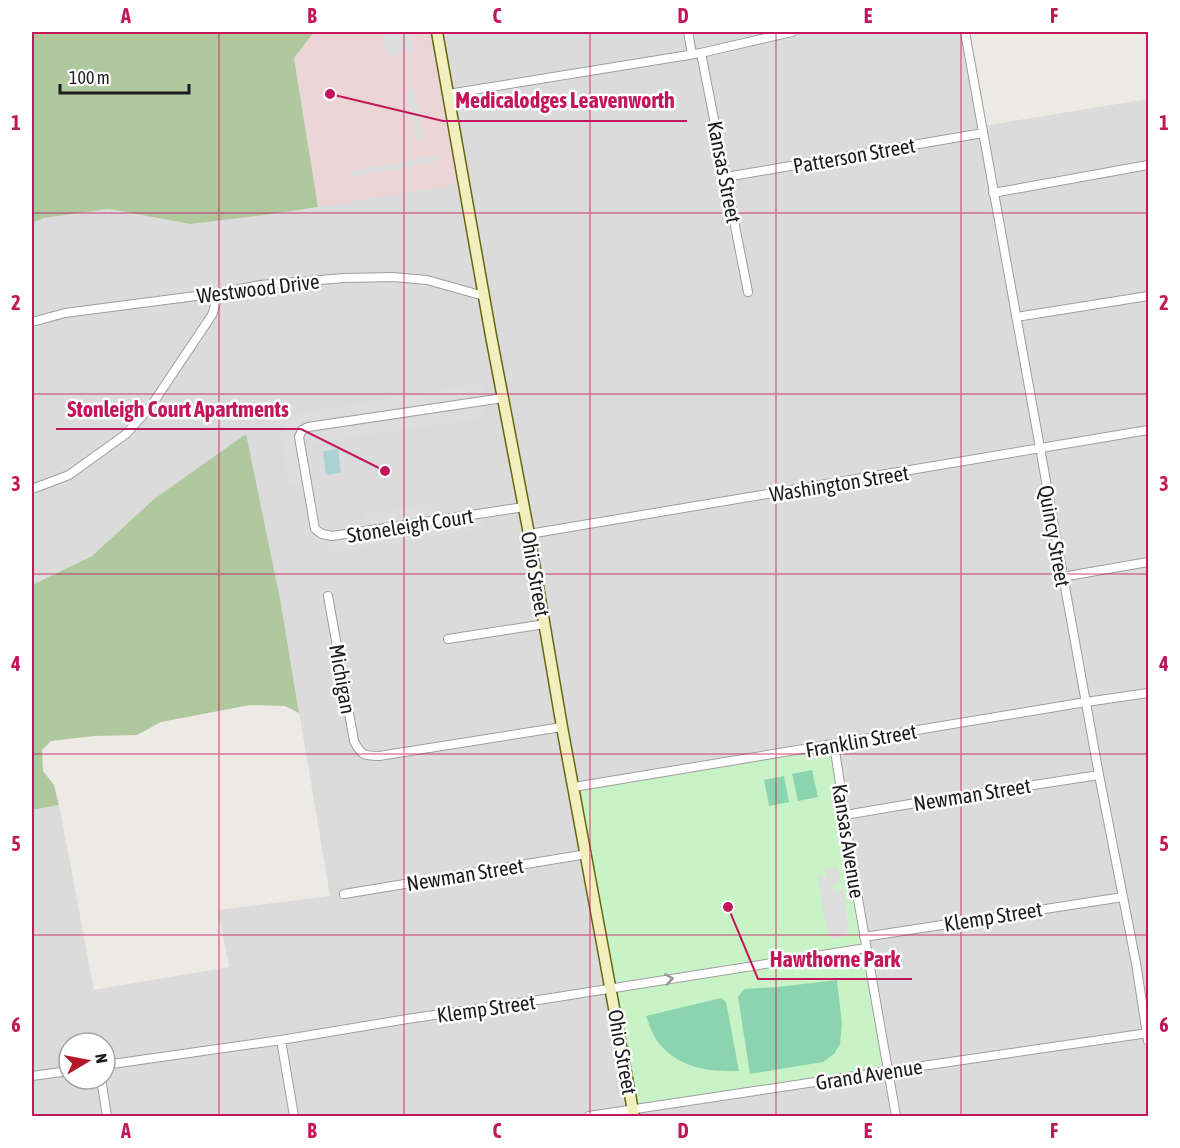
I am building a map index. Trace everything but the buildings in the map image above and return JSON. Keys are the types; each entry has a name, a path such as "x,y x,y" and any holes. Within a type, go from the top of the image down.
{"street":[{"name":"Ohio Street","path":"437,32 634,1113"},
{"name":"Kansas Street","path":"688,32 697,54 726,177 748,292"},
{"path":"448,94 697,54 792,32"},
{"name":"Quincy Street","path":"964,32 1098,775 1136,963 1148,1036"},
{"name":"Patterson Street","path":"726,177 983,133"},
{"path":"993,193 1149,165"},
{"name":"Westwood Drive","path":"32,322 65,313 260,285 344,278 393,277 428,280 484,296"},
{"path":"32,489 69,475 126,434 151,406 212,315 219,292"},
{"path":"1016,317 1149,296"},
{"name":"Stoneleigh Court","path":"503,398 308,427 302,430 299,437 315,529 321,534 332,536 524,507"},
{"name":"Washington Street","path":"529,534 1149,430"},
{"path":"1062,577 1149,562"},
{"name":"Michigan","path":"328,596 354,741 358,750 364,755 379,756 562,727"},
{"path":"448,639 545,624"},
{"name":"Franklin Street","path":"574,787 1149,693"},
{"name":"Kansas Avenue","path":"834,744 864,937"},
{"name":"Newman Street","path":"845,815 1098,775"},
{"name":"Newman Street","path":"344,894 587,854"},
{"name":"Klemp Street","path":"864,937 1123,897"},
{"path":"864,937 896,1116"},
{"name":"Klemp Street","path":"117,1063 281,1040 866,948"},
{"name":"Grand Avenue","path":"589,1116 634,1113 888,1071 1148,1036"},
{"path":"281,1040 294,1116"},
{"path":"32,1076 57,1073"},
{"path":"103,1091 107,1116"}],"shaded area":[{"path":"314,32 437,32 464,183 318,207 294,58"},
{"path":"383,32 410,32 414,51 387,56"},
{"path":"437,32 965,32 982,126 1148,99 1148,1116 32,1116 32,810 59,805 94,990 229,967 218,910 330,896 281,604 154,499 92,556 32,585 32,223 44,218 109,209 190,224 264,215 464,183"},
{"path":"415,89 424,141 416,142 407,91"},
{"path":"436,155 437,162 350,178 349,171"},
{"path":"483,383 484,395 300,423 293,437 302,484 289,486 281,434 287,419 292,414"},
{"path":"482,408 484,418 311,443 309,433"},
{"path":"430,504 431,514 366,524 365,514"},
{"path":"482,518 484,528 329,552 327,542"},
{"path":"837,867 841,882 835,884 834,888 837,891 843,887 849,930 843,937 835,939 828,935 817,874 827,878 825,869"}],"green space":[{"path":"32,32 314,32 294,58 318,207 190,224 109,209 44,218 32,223"},
{"path":"246,434 281,604 299,713 285,706 250,705 161,722 137,735 94,736 51,741 42,750 43,771 54,785 59,805 32,810 32,585 92,556 154,499"},
{"path":"834,744 888,1071 633,1109 574,787"},
{"path":"812,770 818,797 798,801 792,774"},
{"path":"784,776 789,802 769,806 764,780"},
{"path":"837,980 842,1023 840,1044 834,1054 823,1062 750,1074 738,997 744,989"},
{"path":"721,998 726,1002 739,1071 716,1071 695,1067 675,1058 658,1042 646,1016"}],"water":[{"path":"338,449 341,473 326,475 323,451"}],"place":[{"name":"Medicalodges Leavenworth","path":"330,94"},
{"name":"Stonleigh Court Apartments","path":"385,471"},
{"name":"Hawthorne Park","path":"728,907"}]}
